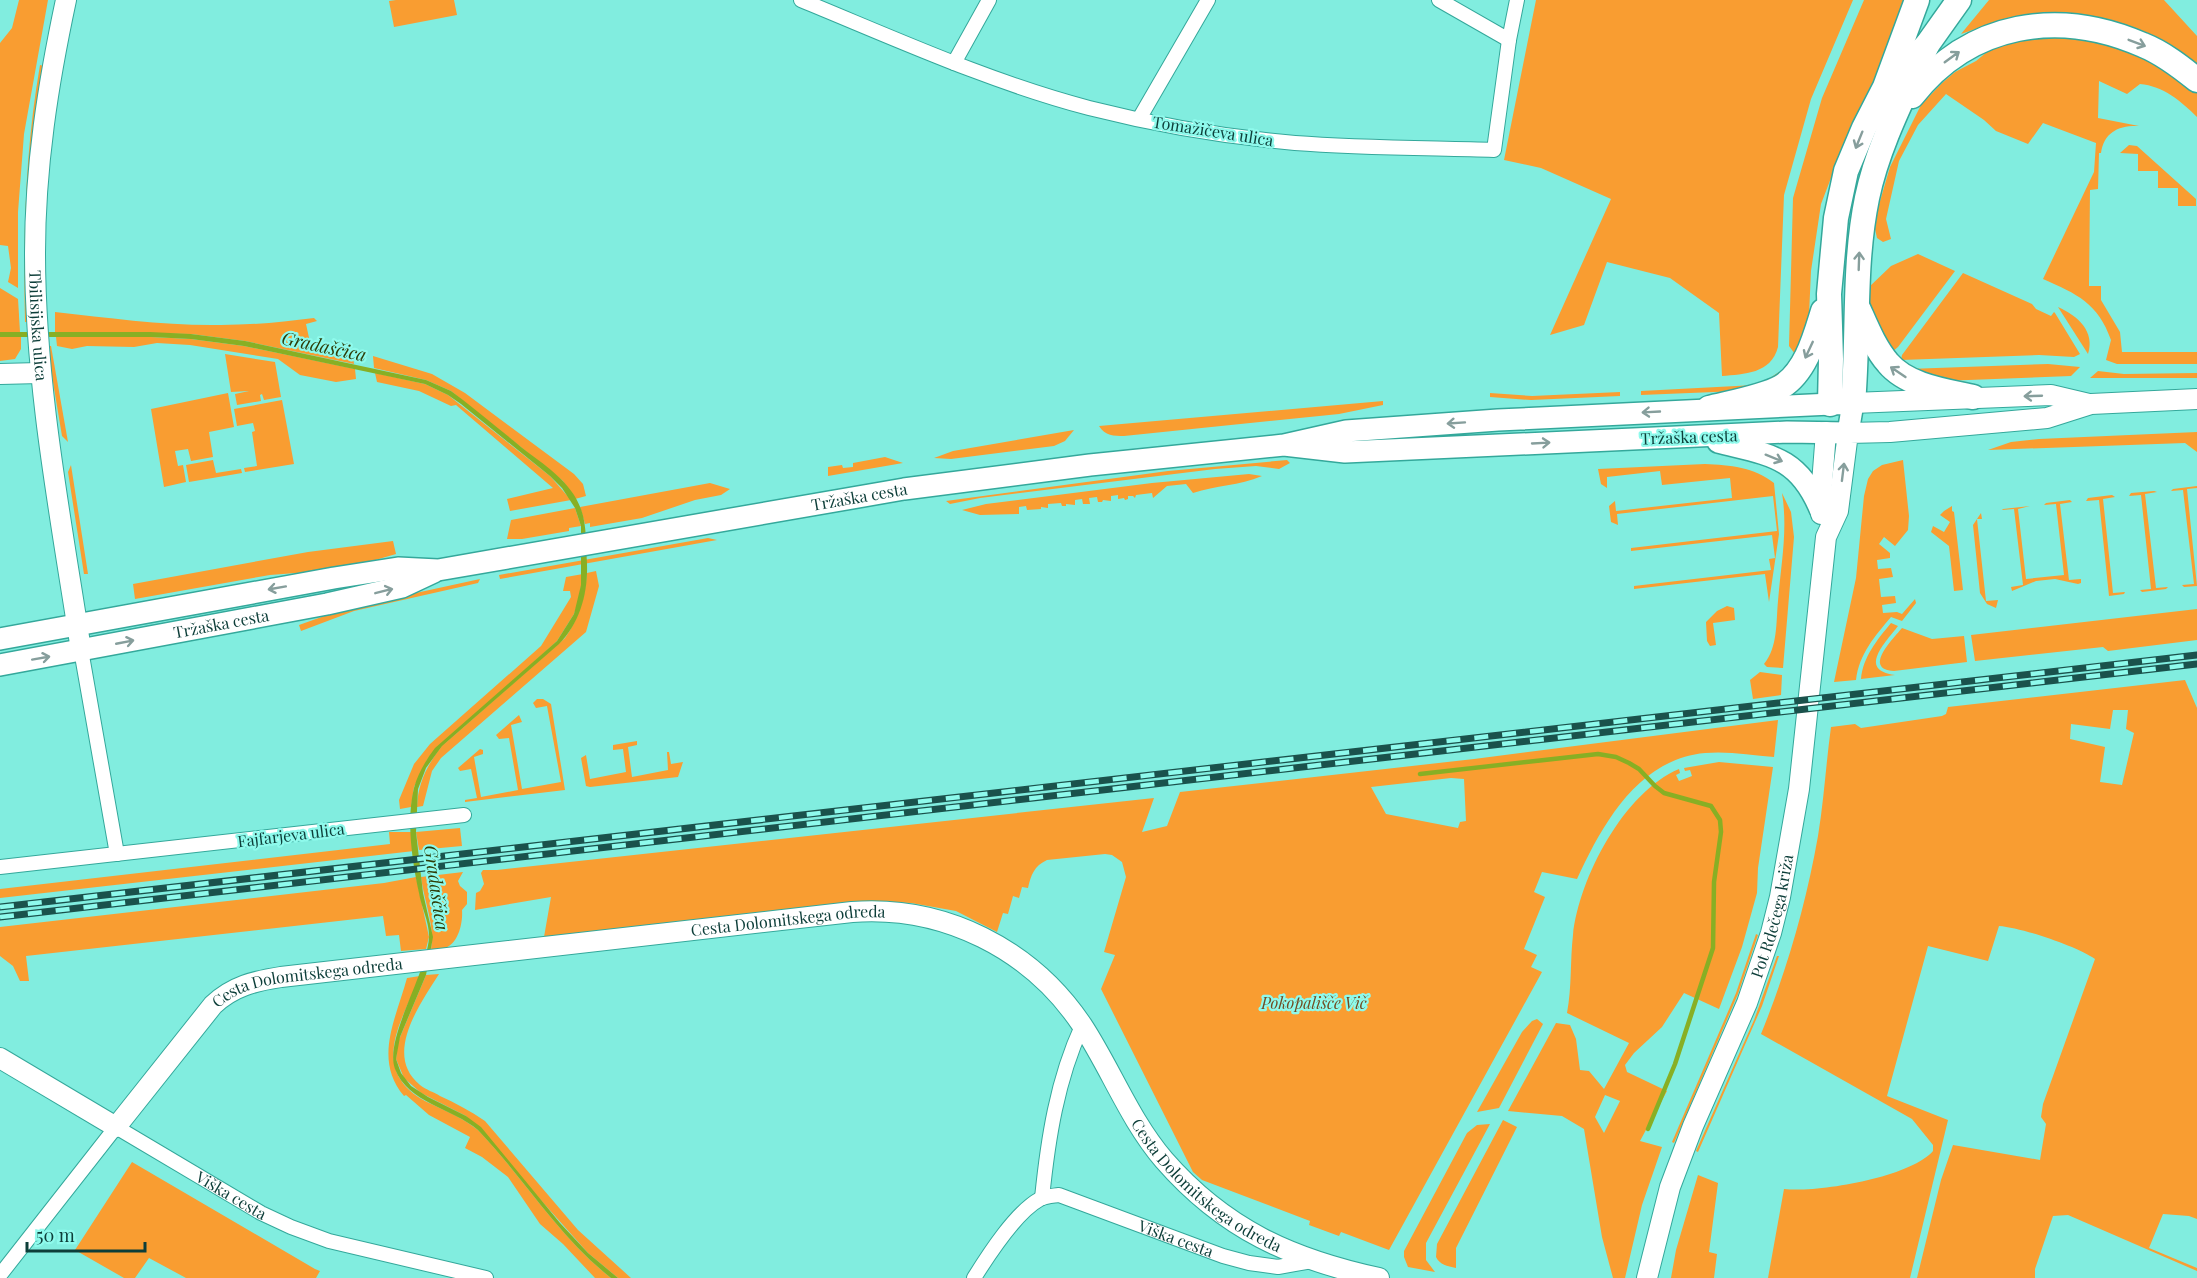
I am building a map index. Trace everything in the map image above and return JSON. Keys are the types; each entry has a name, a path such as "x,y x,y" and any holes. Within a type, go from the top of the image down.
{"highway":[{"path":"1841,404 1831,359 1829,294 1836,218 1846,171 1885,87 1917,0"},
{"path":"1885,87 1927,45 1959,0"},
{"path":"1897,114 1933,72 1953,56 1999,33 2026,26 2062,25 2090,28 2123,38 2152,49 2197,80"},
{"path":"1841,404 1857,359 1860,239 1867,196 1881,153 1927,45"},
{"path":"1709,408 1772,391 1790,380 1810,348 1829,294"},
{"path":"1858,307 1877,347 1889,365 1908,378 1932,388 1973,398"}],"main road":[{"name":"Tržaška cesta","path":"0,639 398,568 438,570 904,489 1101,463 1284,445 1346,431 1709,408 1841,404"},
{"path":"1826,432 1841,404"},
{"path":"1841,404 1848,433"},
{"name":"Tržaška cesta","path":"1284,445 1346,452 1697,436 1848,433"},
{"path":"1697,436 1783,461 1805,480 1820,509"},
{"name":"Tržaška cesta","path":"0,665 360,597 402,587 438,570"}],"street":[{"name":"Tbilisijska ulica","path":"66,0 47,95 39,163 35,251 40,373 81,650"},
{"name":"Tomažičeva ulica","path":"801,0 954,63 1089,108 1138,119 1216,134 1295,143 1494,150 1516,0"},
{"path":"954,63 989,0"},
{"path":"1138,119 1208,0"},
{"path":"1439,0 1509,40"},
{"path":"0,374 40,373"},
{"name":"Tržaška cesta","path":"1841,404 2051,395 2091,404"},
{"name":"Tržaška cesta","path":"1848,433 1890,432 2047,418 2091,404 2197,399"},
{"name":"Pot Rdečega križa","path":"1647,1278 1662,1215 1677,1166 1748,1003 1780,897 1799,789 1826,537 1820,509 1826,432"},
{"name":"Pot Rdečega križa","path":"1826,537 1838,511 1848,433"},
{"path":"81,650 117,854"},
{"name":"Fajfarjeva ulica","path":"0,867 464,815"},
{"name":"Cesta Dolomitskega odreda","path":"117,1126 207,1011 219,999 249,982 852,912 888,912 921,916 976,934 1001,947 1043,978 1061,997 1082,1026 1138,1126 1159,1154 1204,1199 1269,1243 1312,1261 1379,1278"},
{"path":"974,1278 1018,1219 1042,1198 1047,1154 1058,1100 1065,1070 1082,1026"},
{"name":"Viška cesta","path":"0,1058 261,1213 291,1227 329,1240 486,1278"},
{"path":"0,1275 117,1126"},
{"name":"Viška cesta","path":"1042,1198 1059,1195 1074,1199 1223,1256 1249,1263 1278,1267 1312,1261"}],"green space":[{"path":"19,0 48,0 24,134 18,212 18,288 8,282 11,268 8,246 0,245 0,43 12,28"},
{"path":"454,0 457,15 394,27 389,1"},
{"path":"1536,0 1853,0 1811,99 1784,195 1778,347 1769,363 1763,368 1748,373 1722,376 1719,313 1670,278 1607,262 1584,325 1550,335 1611,199 1541,168 1504,160"},
{"path":"1864,0 1906,0 1881,66 1853,121 1821,204 1811,271 1808,337 1798,358 1789,346 1793,198 1822,98"},
{"path":"1989,0 2164,0 2197,36 2197,71 2033,15 2007,18 1961,34"},
{"path":"2058,33 2123,46 2171,71 2197,92 2197,117 2178,100 2148,85 2140,84 2127,94 2099,81 2098,118 2139,126 2114,131 2105,140 2101,153 2099,153 2098,189 2090,190 2089,286 2101,286 2101,300 2120,332 2122,352 2197,352 2197,364 2117,364 2106,360 2111,340 2106,327 2093,308 2076,295 2043,279 2094,172 2096,143 2043,123 2028,144 1996,131 1946,94 1918,125 1899,161 1886,219 1891,239 1883,242 1877,238 1875,229 1878,208 1890,167 1921,105 1955,72 1976,61 1999,42"},
{"path":"40,65 44,66 28,322 25,322 26,194 31,129"},
{"path":"2129,145 2137,146 2196,199 2196,206 2178,206 2178,188 2158,188 2158,171 2138,171 2138,154 2120,153"},
{"path":"1918,254 1955,271 1892,352 1866,302 1868,288 1891,266"},
{"path":"1963,273 2032,304 2036,309 2051,316 2054,312 2080,354 2074,357 2039,355 1901,360 1902,355"},
{"path":"0,288 18,299 20,332 0,332"},
{"path":"2058,307 2072,315 2087,331 2090,346 2088,354"},
{"path":"55,312 200,325 256,324 314,318 317,321 306,324 311,347 352,353 354,364 245,341 191,334 55,332"},
{"path":"0,337 21,337 21,349 15,359 0,361"},
{"path":"56,337 151,337 191,339 244,346 355,369 356,379 336,382 300,375 278,359 190,345 157,343 134,347 87,346 72,349 57,346"},
{"path":"47,346 51,346 68,442 62,436"},
{"path":"225,354 275,362 281,397 264,400 262,394 260,395 261,401 237,405 235,394 249,391 231,392"},
{"path":"373,356 432,374 465,393 574,474 583,484 586,496 575,499 563,481 451,391 426,380 374,368"},
{"path":"2048,364 2080,367 2071,376 1942,381 1908,369"},
{"path":"2098,371 2124,374 2197,373 2197,378 2090,378"},
{"path":"1779,372 1784,372 1780,378 1739,391 1641,395 1641,391 1755,385"},
{"path":"375,373 425,384 448,395 550,476 571,500 510,511 507,499 553,488 456,405 451,406 419,391 377,382"},
{"path":"1620,392 1620,396 1531,400 1490,397 1490,393 1532,396"},
{"path":"228,393 234,427 209,432 213,457 191,461 188,449 175,451 178,466 183,465 186,482 164,487 151,409"},
{"path":"282,400 294,464 245,472 244,468 257,466 252,432 255,431 253,423 237,426 234,409"},
{"path":"1383,401 1383,405 1339,414 1124,436 1107,434 1099,426"},
{"path":"1074,430 1065,441 1054,446 951,459 934,458 953,451"},
{"path":"2197,432 2197,452 2185,443 1988,450 2011,442 2039,439"},
{"path":"885,457 903,463 828,476 828,467 842,465 843,468 853,467 853,463"},
{"path":"213,460 216,473 241,469 242,473 189,482 186,465"},
{"path":"1287,460 1290,463 1279,469 1256,466 1215,469 980,498 950,504 946,501 1168,471"},
{"path":"1903,460 1909,516 1908,530 1895,546 1884,537 1879,544 1890,553 1890,558 1877,560 1878,569 1891,568 1893,577 1879,579 1881,597 1895,596 1896,603 1882,605 1883,613 1902,614 1915,599 1916,603 1902,621 1891,617 1879,631 1860,662 1856,680 1834,682 1856,578 1864,496 1868,479 1873,471 1882,465"},
{"path":"1705,464 1750,470 1774,483 1779,534 1769,602 1765,574 1634,589 1634,586 1771,570 1769,559 1775,558 1772,535 1631,551 1631,548 1777,531 1773,496 1617,514 1618,525 1611,522 1609,506 1615,501 1616,511 1732,498 1730,478 1662,485 1660,471 1607,477 1607,488 1601,484 1598,469"},
{"path":"71,465 88,574 84,574 68,472"},
{"path":"1249,474 1262,476 1193,493 1186,484 1167,486 1153,498 1152,493 1136,495 1135,498 1128,496 1125,500 1124,498 1118,499 1118,495 1111,496 1111,501 1103,500 1102,502 1098,502 1097,497 1089,498 1090,504 1083,504 1082,499 1075,500 1075,505 1048,504 1048,508 1027,510 1026,506 1019,507 1019,514 980,515 962,510 986,504 1152,483"},
{"path":"710,483 730,489 721,495 695,500 642,518 590,527 590,523 585,524 580,507"},
{"path":"2197,486 2197,488 2187,489 2197,586 2184,587 2182,585 2194,584 2183,490 2171,491"},
{"path":"2157,492 2145,494 2156,588 2168,587 2142,592 2140,590 2151,589 2141,495 2129,496 2131,493"},
{"path":"1782,493 1791,512 1794,537 1783,668 1767,667 1764,664 1772,650 1776,626 1784,534"},
{"path":"2112,495 2115,497 2103,499 2113,593 2125,592 2109,596 2099,500 2086,501 2088,498"},
{"path":"2070,500 2072,502 2060,504 2069,580 2081,579 2081,583 2055,579 2036,581 2012,591 2011,587 2023,585 2014,509 2002,510 2030,506 2018,509 2026,579 2064,575 2056,504 2044,505"},
{"path":"1952,506 1963,590 1954,591 1949,546 1931,532 1933,526 1944,532 1950,522 1940,515"},
{"path":"575,508 581,526 569,528 569,531 522,539 507,539 511,520"},
{"path":"1977,519 1986,601 1998,600 1996,608 1987,604 1980,593 1973,525"},
{"path":"708,538 717,540 500,579 499,575"},
{"path":"393,541 396,554 358,565 322,571 270,575 135,599 133,584 308,552"},
{"path":"596,571 599,586 586,632 441,758 432,771 423,806 417,807 424,775 442,746 565,638 581,607 587,573"},
{"path":"583,574 574,614 557,641 427,760 414,787 411,807 400,809 399,800 414,764 430,744 541,646 571,597 570,591 563,591 566,577"},
{"path":"480,579 478,583 354,611 301,631 299,625 347,608"},
{"path":"1727,606 1734,608 1735,620 1713,623 1716,645 1710,646 1707,641 1706,622 1717,611"},
{"path":"2197,609 2197,640 2108,651 2103,647 1975,661 1971,635"},
{"path":"1891,623 1898,626 1882,647 1876,662 1884,672 1895,675 1861,679 1868,656"},
{"path":"1902,628 1932,639 1964,636 1967,662 1894,671 1885,669 1880,659"},
{"path":"1760,672 1782,675 1781,695 1753,699 1750,680"},
{"path":"2185,680 2197,708 2197,1219 2189,1216 2163,1214 2149,1248 2197,1268 2197,1271 2068,1215 2053,1216 2035,1269 2035,1278 1917,1278 1941,1180 1953,1145 2040,1160 2046,1124 2041,1117 2043,1104 2095,959 2049,938 1999,926 1988,961 1928,946 1887,1096 1948,1120 1910,1278 1768,1278 1784,1189 1799,1190 1840,1186 1885,1176 1922,1160 1933,1151 1933,1145 1912,1119 1761,1034 1787,961 1808,887 1820,822 1831,727 1855,724 1861,728 1942,716 1946,714 1948,707","holes":["2113,710 2128,710 2126,729 2134,733 2122,785 2100,782 2105,747 2070,739 2071,724 2110,729"]},
{"path":"537,699 543,699 551,704 565,790 465,802 465,800 477,798 471,769 460,771 458,768 480,749 483,750 483,754 474,757 481,797 518,790 509,738 499,739 496,735 519,715 522,722 511,725 522,789 561,782 547,706 536,708 533,703"},
{"name":"Pokopališče Vič","path":"1778,720 1774,757 1705,753 1681,758 1660,768 1642,781 1625,798 1598,837 1577,879 1542,872 1534,892 1545,897 1524,949 1537,955 1531,967 1542,972 1389,1250 1341,1232 1339,1236 1309,1225 1310,1221 1202,1180 1193,1172 1101,989 1115,955 1104,952 1126,877 1122,862 1112,855 1043,862 1034,871 1028,888 1022,887 1019,898 1013,896 1008,914 1003,913 997,932 956,911 911,903 861,901 544,937 551,897 475,910 476,893 484,884 481,873 483,870 1154,798 1142,832 1167,826 1180,792 1474,759","holes":["1451,778 1464,779 1466,821 1460,822 1458,828 1386,814 1371,787"]},
{"path":"637,741 637,745 628,747 632,777 668,770 667,752 669,752 671,764 683,762 678,777 586,786 581,758 586,755 590,779 626,772 623,749 613,750 613,745"},
{"path":"1719,762 1773,767 1758,868 1757,893 1742,947 1719,1009 1684,993 1662,1027 1634,1053 1625,1065 1627,1072 1667,1091 1640,1141 1662,1147 1642,1205 1625,1278 1613,1278 1602,1237 1584,1129 1562,1116 1508,1111 1556,1023 1570,1025 1576,1039 1580,1070 1589,1071 1604,1089 1629,1043 1567,1013 1577,912 1595,863 1623,817 1659,780 1679,769 1680,773 1676,775 1679,781 1692,776 1690,770 1685,771 1684,768","holes":["1605,1095 1620,1101 1604,1133 1595,1117"]},
{"path":"460,828 462,846 419,850 416,832"},
{"path":"389,832 411,832 414,851 0,898 0,889 390,844"},
{"path":"463,872 458,881 467,892 467,904 462,910 462,920 457,937 450,945 431,949 430,922 421,877"},
{"path":"416,877 429,937 426,949 401,951 399,935 386,936 383,916 26,956 29,981 20,981 13,966 0,956 0,927 384,883"},
{"path":"1756,934 1758,935 1738,994 1674,1143 1672,1142 1736,993"},
{"path":"1777,956 1779,956 1762,1006 1698,1152 1696,1151 1754,1020"},
{"path":"439,974 415,1014 409,1030 405,1045 405,1059 409,1073 422,1087 463,1107 485,1121 578,1230 631,1278 618,1278 588,1253 466,1116 421,1093 404,1078 396,1059 398,1042 426,975"},
{"path":"420,976 394,1043 394,1059 398,1074 408,1088 425,1101 459,1117 478,1130 574,1244 611,1278 595,1278 563,1244 540,1224 508,1177 482,1157 465,1148 470,1137 429,1115 406,1095 404,1096 395,1082 388,1053 393,1024 407,978"},
{"path":"1537,1019 1543,1024 1499,1108 1477,1112 1522,1032"},
{"path":"1503,1120 1517,1127 1456,1248 1456,1268 1444,1265 1436,1257 1437,1244"},
{"path":"1490,1124 1426,1243 1426,1260 1435,1272 1408,1267 1404,1251 1467,1133 1477,1125"},
{"path":"132,1162 320,1271 316,1278 186,1278 149,1258 135,1278 124,1278 75,1250"},
{"path":"1698,1175 1718,1183 1709,1252 1717,1254 1714,1278 1671,1278 1676,1250"}],"shaded area":[{"name":"Gradaščica","path":"0,332 191,334 245,341 426,380 451,391 463,400 556,474 576,499 584,522 587,575 584,597 572,627 559,644 442,746 426,768 418,789 416,832 423,893 433,937 426,975 400,1037 396,1059 401,1073 411,1086 466,1116 481,1127 560,1223 588,1253 618,1278 611,1278 574,1244 478,1130 468,1122 410,1090 395,1069 393,1056 400,1024 421,970 429,938 412,854 410,813 414,788 435,748 557,641 574,614 581,585 581,526 575,508 562,488 461,404 425,384 244,346 191,339 0,337"}],"waterway":[{"path":"1420,774 1598,754 1616,757 1629,763 1639,769 1664,793 1711,806 1720,820 1721,832 1714,882 1713,948 1675,1064 1648,1129"}],"railway":[{"path":"0,907 2197,655"},
{"path":"0,917 2197,664"}]}
